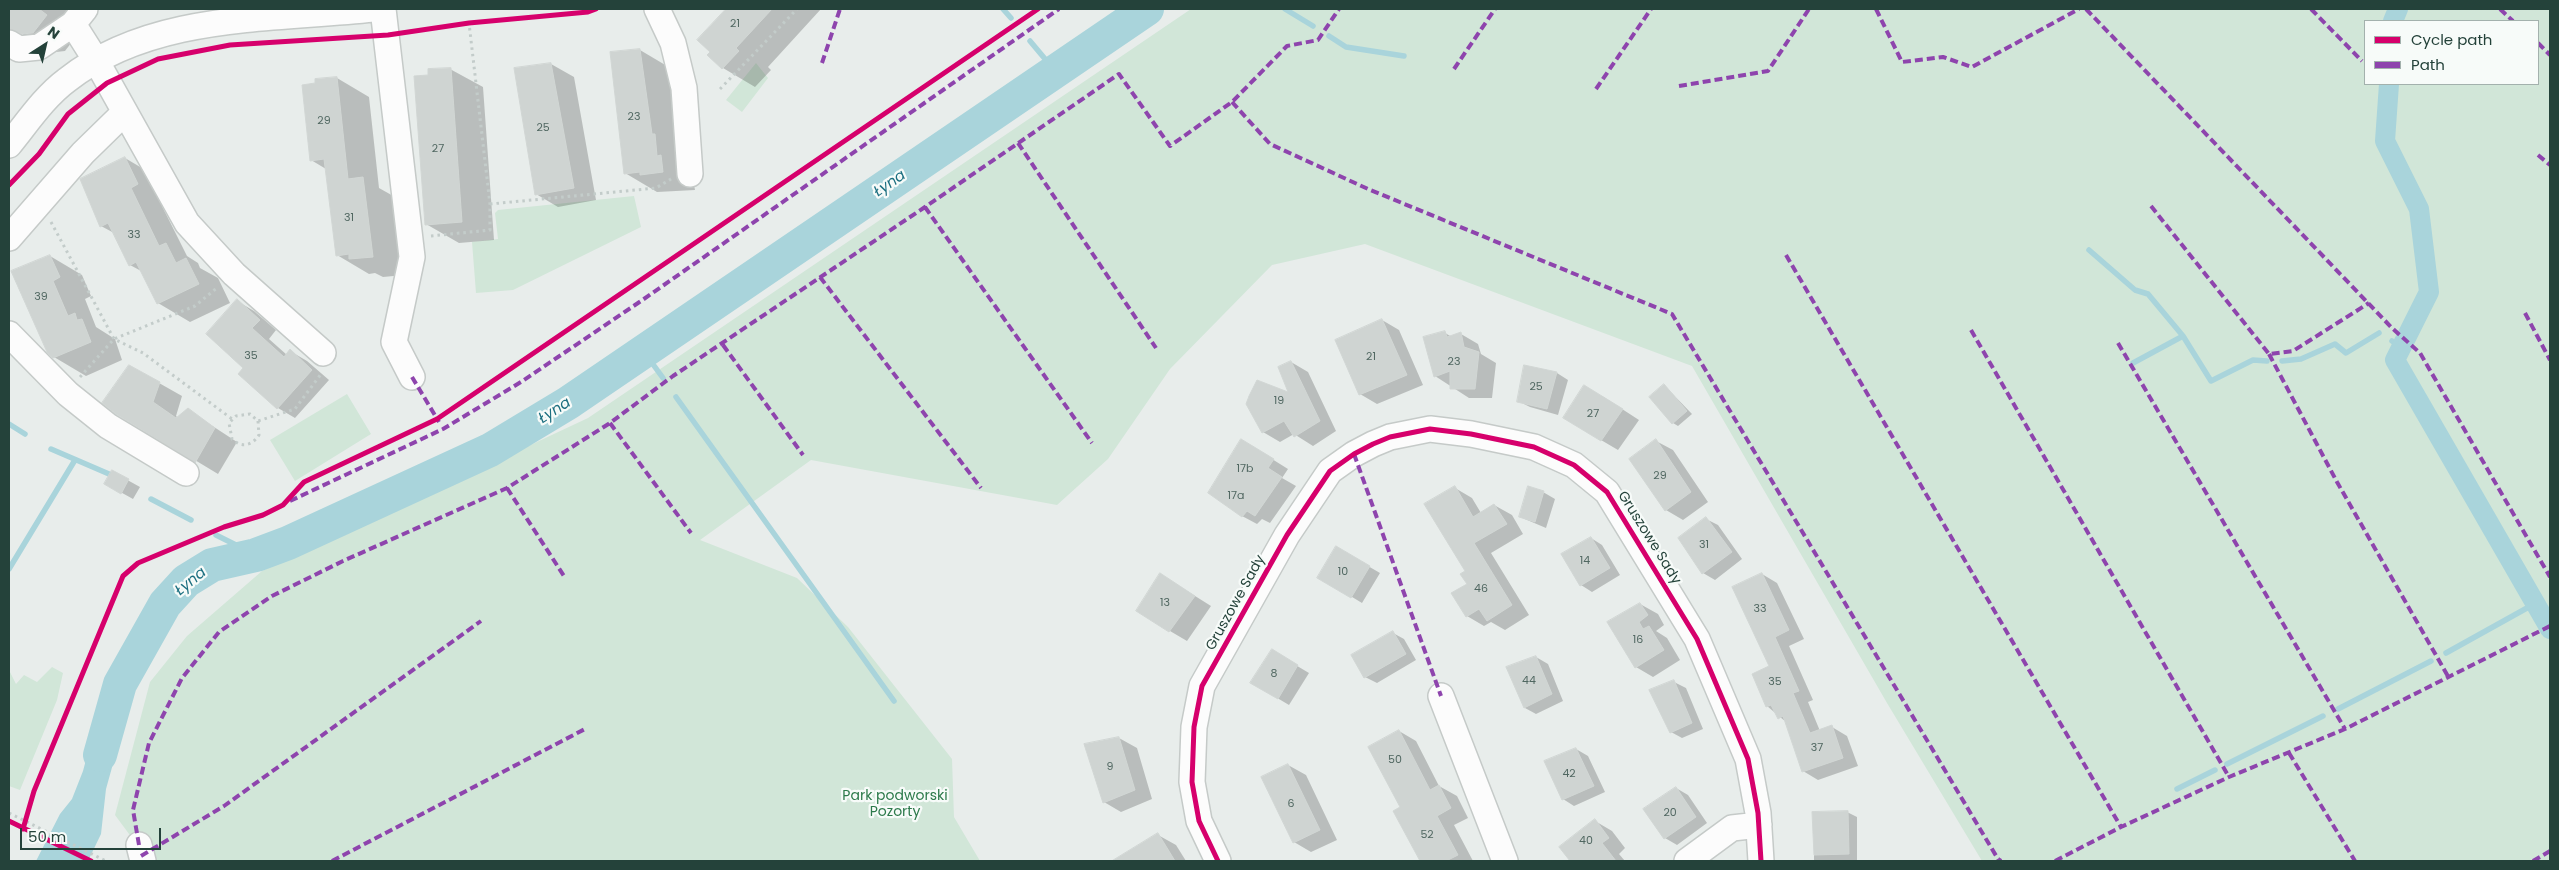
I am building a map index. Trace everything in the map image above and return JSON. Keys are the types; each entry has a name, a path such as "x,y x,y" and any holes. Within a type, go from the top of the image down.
{"street":[{"path":"9,145 42,104 67,80 132,44 173,31 218,22 373,9"},
{"path":"383,9 412,257 394,342 412,376"},
{"path":"657,9 673,43 684,88 684,174"},
{"path":"9,43 18,49 39,46 79,16 97,62 187,223 234,274 323,353"},
{"path":"9,238 83,153 124,113"},
{"path":"9,334 68,394 108,426 186,473"},
{"name":"Gruszowe Sady","path":"1218,861 1199,820 1192,782 1194,727 1202,686 1287,535 1330,471 1354,454 1373,444 1390,437 1430,429 1471,434 1534,447 1574,465 1607,492 1697,639 1748,760 1760,825 1761,861"},
{"path":"1441,696 1505,861"},
{"path":"1687,861 1732,828 1760,825"}],"path":[{"path":"720,89 797,9"},
{"path":"409,238 490,230 490,204 469,23"},
{"path":"490,204 656,188 684,174"},
{"path":"40,201 114,339 143,352 232,419"},
{"path":"68,394 114,339 195,306 234,274"},
{"path":"258,421 295,409 322,372 323,353"},
{"path":"245,413 258,421 260,430 256,440 241,445 236,443 229,434 229,424 232,419 245,413"},
{"path":"9,813 106,861"},
{"path":"66,849 91,861"}],"green space":[{"name":"Park podworski Pozorty","path":"1191,9 2550,9 2550,861 1982,861 1887,703 1692,366 1365,244 1272,265 1170,369 1108,459 1057,505 811,460 700,540 797,578 848,627 952,759 954,817 980,861 149,861 115,815 150,682 187,636 262,571 588,418"},
{"path":"756,63 768,78 742,112 726,100"},
{"path":"634,196 641,227 513,290 476,293 472,242 498,239 495,213 498,210"},
{"path":"347,394 371,434 295,481 270,440"},
{"path":"52,667 63,673 57,700 20,790 9,786 9,670 16,684 24,675 37,682"}],"water":[{"path":"101,704 126,717 106,789 101,834 88,861 36,861 60,814 72,799 83,771"}],"building":[{"path":"9,9 39,9 47,15 33,33 22,34 9,29"},
{"path":"726,9 772,9 736,48 739,51 722,69 707,55 710,52 697,40"},
{"path":"640,49 652,134 655,134 657,156 661,155 663,172 640,175 640,172 624,174 610,52"},
{"path":"551,63 574,188 535,195 514,68"},
{"path":"451,68 462,222 425,225 414,76 428,75 428,69"},
{"path":"337,77 348,179 363,177 373,257 349,259 349,254 336,256 324,159 310,161 302,85 315,83 315,79"},
{"path":"125,157 138,184 131,188 159,246 166,243 176,263 186,258 199,284 157,304 136,262 129,266 108,223 100,227 80,179"},
{"path":"50,255 60,277 53,281 68,316 75,313 77,320 82,319 91,342 53,358 47,352 11,271"},
{"path":"237,299 260,320 252,328 284,357 290,349 312,370 277,409 238,374 243,368 206,334"},
{"path":"1382,319 1407,375 1359,395 1335,340"},
{"path":"1445,331 1447,337 1461,332 1464,347 1479,352 1475,389 1450,389 1450,371 1434,377 1423,337"},
{"path":"1291,361 1320,421 1294,437 1284,421 1262,433 1246,404 1249,396 1257,380 1288,392 1278,367"},
{"path":"129,365 160,382 153,402 176,418 188,408 215,428 195,463 116,414 102,403"},
{"path":"1524,365 1557,372 1547,409 1517,402"},
{"path":"1664,384 1687,411 1672,424 1649,397"},
{"path":"1584,385 1623,409 1601,441 1563,418"},
{"path":"1241,439 1274,459 1268,468 1282,477 1255,516 1247,511 1242,517 1208,493"},
{"path":"1656,439 1691,492 1665,511 1629,459"},
{"path":"112,470 129,479 121,494 104,484"},
{"path":"1455,486 1473,517 1494,504 1507,524 1474,543 1512,605 1487,621 1479,609 1466,617 1451,593 1467,584 1460,574 1465,571 1424,504"},
{"path":"1528,486 1544,491 1535,522 1519,517"},
{"path":"1706,517 1732,552 1702,574 1678,538"},
{"path":"1591,537 1610,568 1580,586 1561,554"},
{"path":"1336,546 1370,566 1351,598 1317,578"},
{"path":"1160,573 1195,596 1169,632 1136,611"},
{"path":"1762,573 1789,630 1775,637 1799,691 1793,693 1810,733 1832,725 1843,758 1802,772 1783,716 1778,719 1771,705 1766,707 1752,674 1769,666 1732,587"},
{"path":"1640,603 1648,615 1639,622 1643,629 1649,626 1664,650 1635,668 1607,622"},
{"path":"1393,631 1406,654 1364,678 1351,655"},
{"path":"1272,649 1298,665 1278,699 1250,683"},
{"path":"1536,656 1552,694 1524,708 1506,667"},
{"path":"1674,680 1692,723 1670,733 1649,690"},
{"path":"1399,730 1430,790 1439,785 1451,808 1437,816 1458,855 1446,861 1420,861 1393,811 1400,807 1368,747"},
{"path":"1119,737 1135,790 1103,803 1084,744"},
{"path":"1576,748 1594,786 1562,800 1544,761"},
{"path":"1288,764 1320,830 1293,843 1261,777"},
{"path":"1676,787 1696,817 1664,839 1643,809"},
{"path":"1848,811 1849,854 1814,855 1812,812"},
{"path":"1595,819 1609,838 1602,843 1616,861 1570,861 1559,847"},
{"path":"1158,833 1175,861 1112,861"}],"waterway":[{"path":"1003,9 1011,18"},
{"name":"Łyna","path":"100,755 120,684 165,604 186,581 212,565 256,555 288,543 490,450 568,403 1147,9"},
{"path":"1285,9 1313,26"},
{"path":"2393,20 2398,9"},
{"path":"1329,36 1346,47 1404,56"},
{"path":"1030,41 1056,72"},
{"path":"2389,85 2385,141 2419,209 2429,292 2395,360 2550,629"},
{"path":"2089,250 2135,290 2148,294 2183,336 2211,381 2253,360 2267,361"},
{"path":"2282,361 2301,359 2335,344 2346,353 2379,333"},
{"path":"2133,363 2183,336"},
{"path":"2392,341 2401,347"},
{"path":"644,352 663,378"},
{"path":"676,397 894,701"},
{"path":"9,424 25,434"},
{"path":"51,449 109,474"},
{"path":"9,569 75,460"},
{"path":"151,499 191,520"},
{"path":"216,535 256,555"},
{"path":"2446,653 2536,603"},
{"path":"2338,709 2431,661"},
{"path":"2227,764 2323,716"},
{"path":"2177,789 2215,770"}],"marked path":[{"path":"822,63 840,9"},
{"path":"290,501 443,429 521,382 641,301 1059,9"},
{"path":"139,845 133,810 149,743 182,678 219,632 272,596 343,561 507,488 610,423 673,376 1119,74 1170,146 1232,102 1287,46 1318,40 1339,9"},
{"path":"1454,69 1495,9"},
{"path":"1596,89 1651,9"},
{"path":"1679,86 1768,71 1809,9"},
{"path":"1876,9 1902,62 1943,57 1972,67 2079,9"},
{"path":"2086,9 2392,328 2420,353 2550,577"},
{"path":"2311,9 2362,61"},
{"path":"2500,9 2512,20"},
{"path":"2539,44 2550,55"},
{"path":"1232,102 1270,144 1368,189 1672,314 1998,859 2001,861"},
{"path":"1018,143 1156,348"},
{"path":"2538,155 2550,165"},
{"path":"2151,206 2269,354 2293,351 2369,303"},
{"path":"925,207 1092,443"},
{"path":"1786,255 2121,827"},
{"path":"820,277 981,488"},
{"path":"2525,313 2550,360"},
{"path":"1971,330 2229,777"},
{"path":"2118,343 2345,729"},
{"path":"723,345 803,455"},
{"path":"2269,354 2337,482 2449,678"},
{"path":"412,377 439,422"},
{"path":"610,423 691,533"},
{"path":"1354,454 1441,696"},
{"path":"507,488 564,576"},
{"path":"141,856 224,806 481,621"},
{"path":"2055,861 2121,827 2229,777 2345,729 2550,626"},
{"path":"332,861 585,729"},
{"path":"2289,753 2355,861"},
{"path":"2533,861 2550,851"}],"cycle path":[{"path":"9,185 39,154 68,114 107,83 158,59 230,45 388,35 469,23 588,12 596,9"},
{"path":"23,829 34,791 123,576 138,563 224,527 263,515 283,505 304,482 437,419 1038,9"},
{"path":"1218,861 1199,821 1192,782 1194,727 1202,686 1287,535 1330,471 1354,454 1373,444 1390,437 1430,429 1471,434 1534,447 1574,465 1607,492 1697,639 1748,759 1758,813 1761,861"},
{"path":"9,821 91,861"}]}
